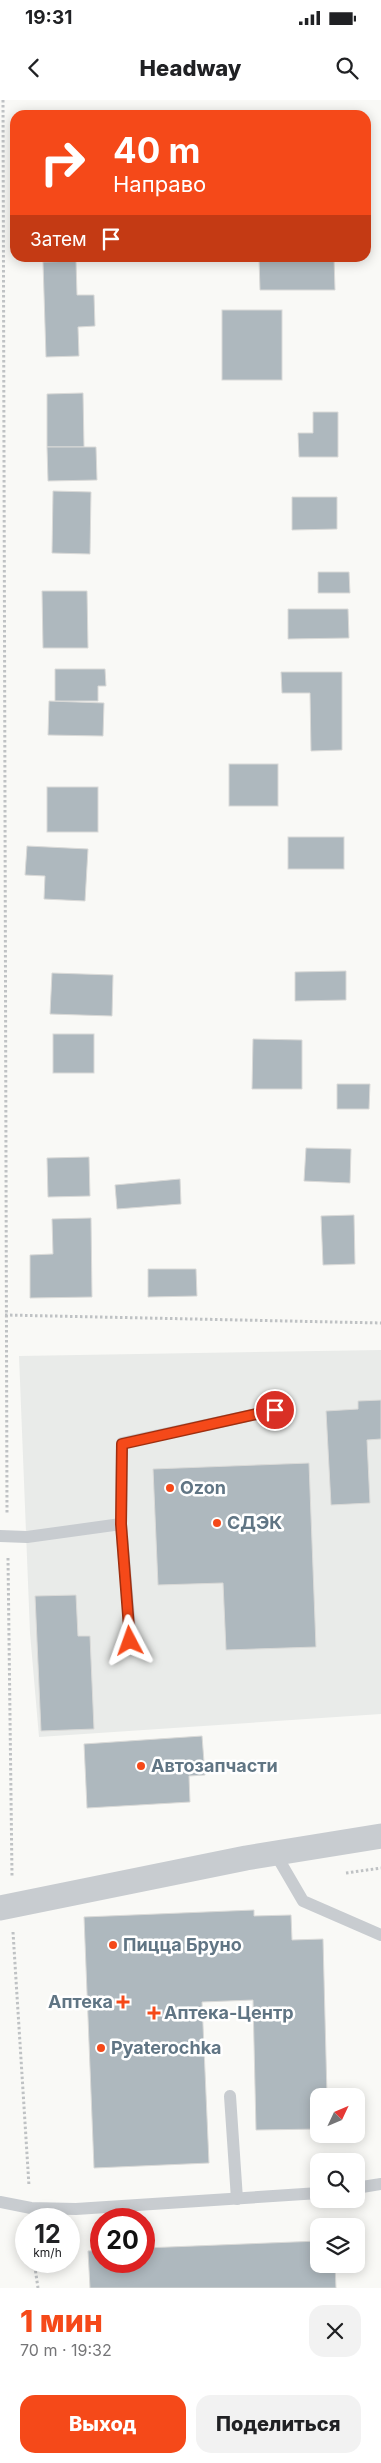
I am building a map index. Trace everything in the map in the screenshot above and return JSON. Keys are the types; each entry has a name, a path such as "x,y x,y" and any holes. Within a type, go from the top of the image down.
{"street":[{"path":"6,1906 275,1853 381,1836"}],"lane":[{"path":"130,1641 121,1524 122,1444 275,1410"},
{"path":"4,1536 27,1537 121,1524"},
{"path":"275,1853 303,1901 381,1935"},
{"path":"230,2096 237,2199"},
{"path":"365,2187 381,2184"},
{"path":"80,2210 310,2195"},
{"path":"0,2202 31,2208"}],"path":[{"path":"2,100 6,1906 31,2208"},
{"path":"5,1315 381,1323"},
{"path":"36,2273 38,2288"}],"shaded area":[{"path":"381,1350 381,1714 39,1737 30,1633 19,1356"}],"building":[{"path":"43,262 76,262 77,295 94,295 95,326 78,327 79,356 46,357"},
{"path":"259,262 334,262 335,290 260,290"},
{"path":"222,310 282,310 282,380 222,380"},
{"path":"83,393 84,447 47,447 47,394"},
{"path":"313,412 338,412 338,457 299,457 298,433 313,433"},
{"path":"47,447 96,447 97,480 48,481"},
{"path":"53,491 91,492 90,554 52,553"},
{"path":"292,497 337,497 337,529 292,530"},
{"path":"318,572 349,572 350,593 318,593"},
{"path":"42,591 87,591 88,648 43,648"},
{"path":"288,609 348,609 349,638 288,639"},
{"path":"55,669 105,669 106,686 98,686 98,701 55,701"},
{"path":"281,672 342,672 342,750 311,751 310,693 282,693"},
{"path":"49,701 104,703 103,736 48,735"},
{"path":"229,764 278,764 278,806 229,806"},
{"path":"47,787 98,787 98,832 47,832"},
{"path":"288,837 344,837 344,869 288,869"},
{"path":"27,846 88,849 85,901 44,899 45,876 25,875"},
{"path":"346,971 346,1000 295,1001 295,972"},
{"path":"52,973 113,975 112,1016 50,1014"},
{"path":"53,1034 94,1034 94,1073 53,1073"},
{"path":"253,1039 302,1040 302,1089 252,1089"},
{"path":"337,1084 370,1084 369,1109 337,1109"},
{"path":"306,1148 351,1149 350,1183 304,1181"},
{"path":"89,1157 90,1196 48,1197 47,1158"},
{"path":"180,1179 181,1204 117,1209 115,1185"},
{"path":"354,1215 355,1264 323,1265 321,1216"},
{"path":"91,1218 92,1297 30,1298 30,1255 53,1254 52,1219"},
{"path":"148,1269 196,1269 197,1296 148,1297"},
{"path":"381,1400 381,1439 367,1440 370,1503 331,1505 326,1411 358,1409 358,1401"},
{"path":"309,1463 316,1647 226,1650 223,1583 158,1585 153,1469"},
{"path":"76,1595 78,1636 90,1636 94,1729 41,1731 35,1596"},
{"path":"202,1736 205,1775 189,1776 190,1802 87,1808 84,1744"},
{"path":"254,1910 254,1916 291,1915 292,1940 323,1939 327,2088 310,2088 310,2129 256,2130 253,2000 202,2002 209,2163 94,2168 84,1917"},
{"path":"310,2241 310,2273 335,2273 336,2288 90,2288 88,2251 90,2251 90,2273 155,2273 155,2248"}],"place":[{"name":"Ozon","path":"170,1488"},
{"name":"СДЭК","path":"217,1523"},
{"name":"Автозапчасти","path":"141,1766"},
{"name":"Пицца Бруно","path":"113,1945"},
{"name":"Аптека","path":"123,2002"},
{"name":"Аптека-Центр","path":"154,2013"},
{"name":"Pyaterochka","path":"101,2048"}],"route":[{"path":"130,1641 121,1524 122,1444 275,1410"}]}
